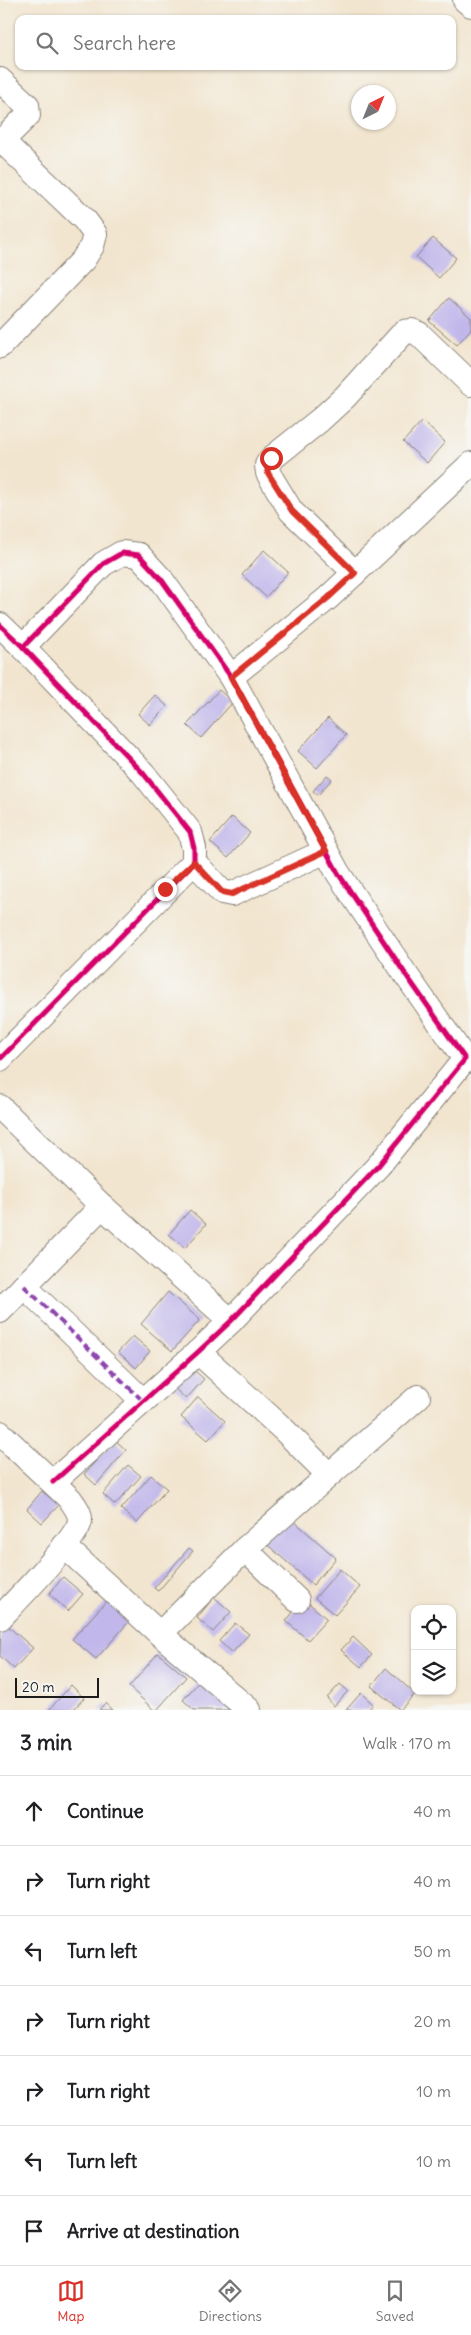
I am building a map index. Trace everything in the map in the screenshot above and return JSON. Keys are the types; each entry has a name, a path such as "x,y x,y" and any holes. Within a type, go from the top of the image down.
{"street":[{"path":"465,0 471,5"},
{"path":"0,80 28,108 28,115 1,142 84,218 95,234 92,246 83,260 0,346"},
{"path":"352,576 292,511 268,473 267,466 271,458 320,420 345,397 404,332 412,331 419,334 471,384"},
{"path":"231,677 328,598 471,464"},
{"path":"23,647 103,564 122,553 139,555 161,579 231,677 338,873 404,972 468,1057 379,1165 230,1321 53,1482"},
{"path":"0,625 143,773 190,832 194,848 194,862 222,892 232,894 326,851"},
{"path":"0,1059 194,862"},
{"path":"0,1107 102,1206 230,1321"},
{"path":"0,1311 102,1206"},
{"path":"24,1286 144,1401"},
{"path":"198,1352 283,1429 328,1474"},
{"path":"160,1634 245,1549 328,1474 418,1398"},
{"path":"0,1433 53,1482 78,1510 80,1520 77,1530 64,1546 0,1618"},
{"path":"64,1546 160,1634 249,1710"},
{"path":"245,1549 297,1600"}],"building":[{"path":"433,238 456,258 439,278 416,257"},
{"path":"449,298 471,318 471,329 457,345 429,321"},
{"path":"422,421 445,442 427,463 403,442"},
{"path":"264,550 288,572 266,597 242,575"},
{"path":"219,690 233,702 201,738 187,725"},
{"path":"155,695 167,706 150,725 138,714"},
{"path":"328,718 346,735 317,768 298,751"},
{"path":"327,775 332,779 318,795 313,791"},
{"path":"232,817 250,833 228,858 210,842"},
{"path":"190,1210 206,1224 185,1248 169,1234"},
{"path":"168,1292 200,1320 172,1351 141,1324"},
{"path":"133,1336 150,1351 136,1368 118,1352"},
{"path":"190,1367 204,1379 186,1399 173,1387"},
{"path":"198,1397 225,1421 208,1440 181,1417"},
{"path":"115,1440 126,1450 96,1485 84,1474"},
{"path":"128,1465 141,1476 115,1505 103,1494"},
{"path":"151,1475 167,1489 137,1523 121,1509"},
{"path":"42,1491 59,1505 42,1523 27,1509"},
{"path":"285,1513 336,1558 313,1585 262,1540"},
{"path":"189,1548 193,1551 158,1591 154,1588"},
{"path":"340,1569 360,1587 335,1615 315,1598"},
{"path":"63,1577 83,1594 68,1611 49,1594"},
{"path":"111,1596 134,1616 96,1659 72,1639"},
{"path":"214,1597 231,1612 213,1632 197,1618"},
{"path":"304,1599 327,1619 308,1640 286,1621"},
{"path":"1,1620 33,1648 14,1669 0,1656"},
{"path":"235,1623 249,1634 232,1653 219,1641"},
{"path":"353,1637 372,1655 361,1667 341,1650"},
{"path":"158,1653 186,1677 157,1710 154,1710 129,1687"},
{"path":"386,1668 411,1690 411,1695 414,1695 400,1710 371,1686"},
{"path":"202,1678 239,1710 194,1710 183,1700"},
{"path":"340,1684 348,1691 334,1706 327,1698"},
{"path":"71,1685 84,1698 73,1710 49,1710"},
{"path":"361,1693 373,1704 368,1710 346,1710"},
{"path":"105,1703 112,1710 99,1710"}],"marked path":[{"path":"24,1286 143,1401"}],"cycle path":[{"path":"23,647 103,564 122,553 139,555 161,579 231,677 338,873 465,1059 379,1165 231,1321 53,1482"},
{"path":"0,625 143,773 190,832 194,848 194,862 0,1059"}],"route":[{"path":"165,889 194,862 222,892 232,894 326,851 231,677 328,598 355,573 292,511 268,473 267,466 271,458"}]}
